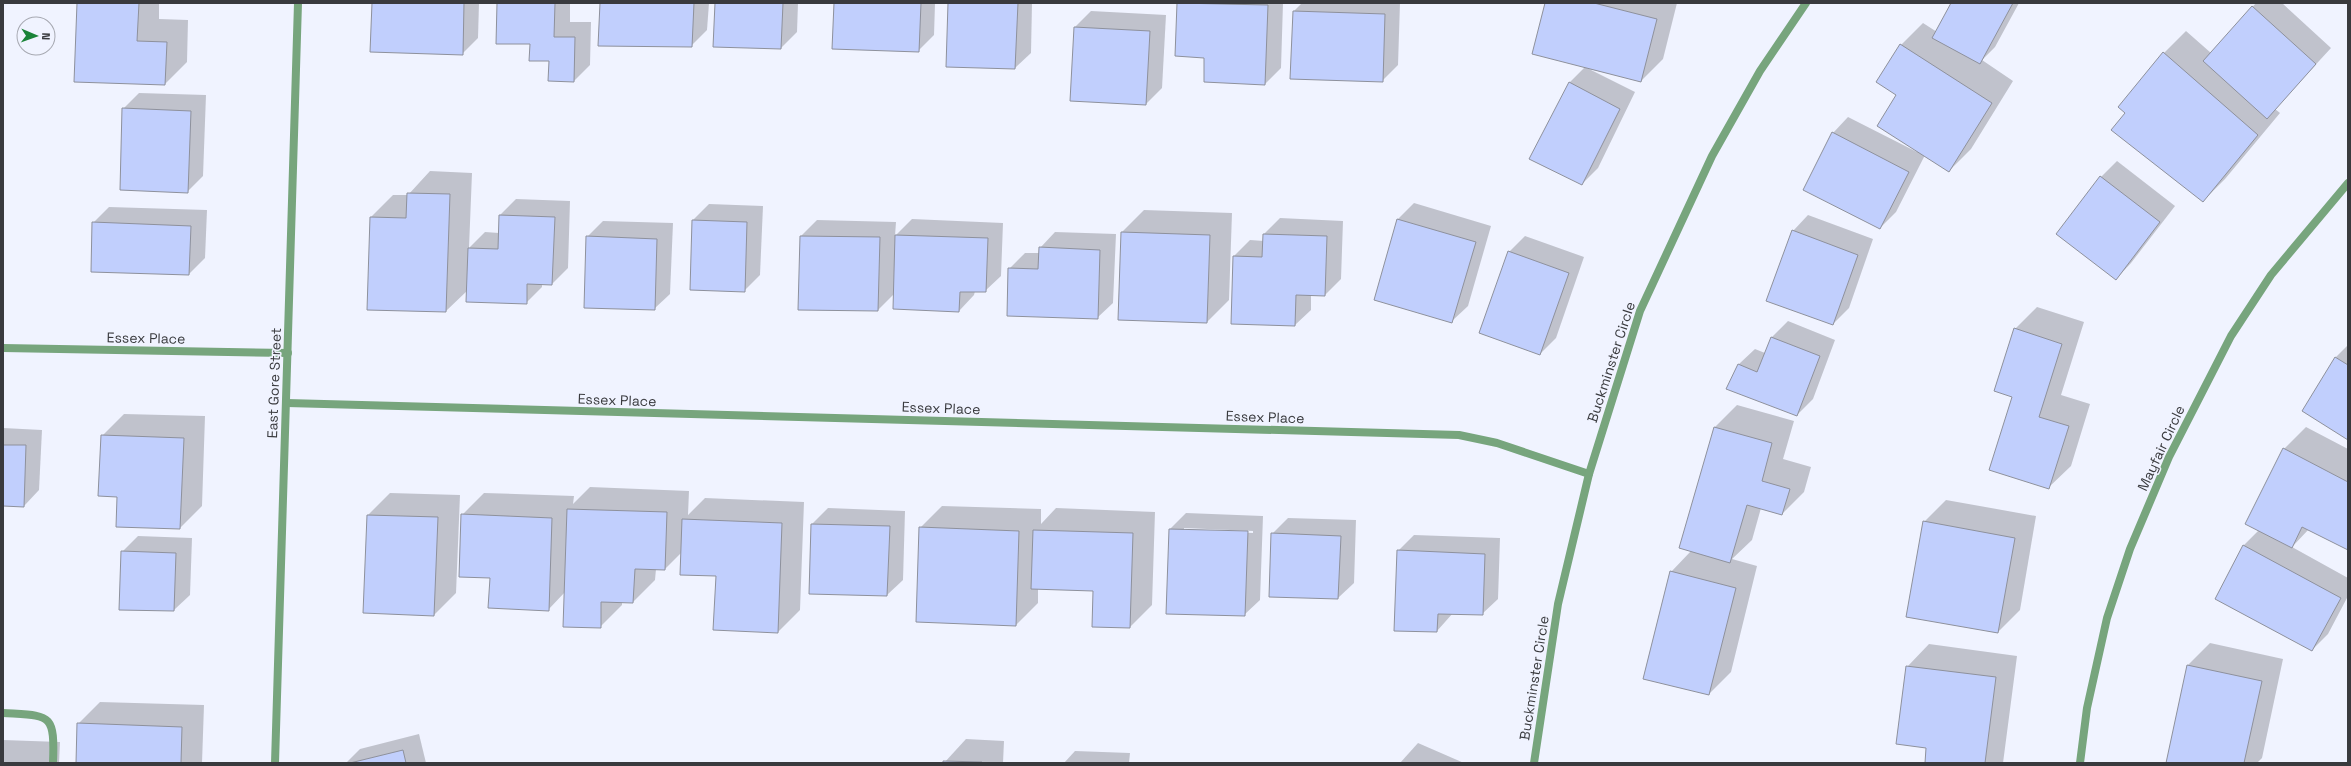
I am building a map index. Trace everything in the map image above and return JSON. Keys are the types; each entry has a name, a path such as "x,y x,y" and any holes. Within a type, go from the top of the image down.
{"street":[{"name":"East Gore Street","path":"275,763 298,3"},
{"name":"Buckminster Circle","path":"1534,763 1558,604 1589,474 1640,311 1712,156 1760,71 1806,3"},
{"name":"Mayfair Circle","path":"2080,763 2087,708 2107,618 2130,550 2168,457 2231,336 2267,281 2348,183"},
{"name":"Essex Place","path":"3,348 288,353"},
{"name":"Essex Place","path":"286,404 1459,435 1497,443 1589,474"},
{"path":"3,713 41,716 48,720 54,736 53,763"}],"building":[{"path":"77,3 139,3 137,41 167,42 165,85 74,82"},
{"path":"372,3 464,3 463,55 370,52"},
{"path":"497,3 555,3 554,37 575,37 574,82 548,81 549,61 529,61 530,44 496,44"},
{"path":"600,3 694,3 692,47 598,46"},
{"path":"715,3 783,3 781,49 713,47"},
{"path":"834,3 921,3 919,52 832,49"},
{"path":"948,3 1018,3 1015,69 946,67"},
{"path":"1177,3 1268,5 1265,85 1204,82 1204,58 1175,56"},
{"path":"1545,3 1594,3 1657,19 1641,82 1532,54"},
{"path":"1951,3 2013,3 1980,64 1932,38"},
{"path":"2252,6 2316,64 2267,119 2203,61"},
{"path":"1293,11 1385,14 1383,82 1290,79"},
{"path":"1074,27 1150,31 1146,105 1070,101"},
{"path":"1900,44 1992,103 1949,172 1877,126 1896,95 1876,82"},
{"path":"2163,52 2258,135 2203,202 2111,130 2125,113 2118,107"},
{"path":"1569,82 1620,109 1582,185 1529,159"},
{"path":"122,108 191,111 188,193 120,190"},
{"path":"1832,132 1909,172 1880,229 1803,190"},
{"path":"2100,176 2160,222 2116,280 2056,234"},
{"path":"407,193 450,194 446,312 367,310 370,217 406,218"},
{"path":"499,215 555,217 552,285 527,284 527,304 466,302 468,248 498,249"},
{"path":"1397,219 1476,242 1452,323 1374,300"},
{"path":"692,220 747,222 745,292 690,290"},
{"path":"92,222 191,226 189,275 91,272"},
{"path":"1792,230 1858,255 1833,325 1766,301"},
{"path":"1121,232 1210,235 1207,323 1118,320"},
{"path":"1263,234 1327,236 1325,296 1296,295 1295,326 1231,324 1233,256 1262,257"},
{"path":"895,235 988,238 986,292 960,292 959,312 893,309"},
{"path":"586,236 657,239 655,310 584,308"},
{"path":"800,236 880,237 878,311 798,310"},
{"path":"1039,247 1100,250 1098,319 1007,316 1008,268 1038,269"},
{"path":"1508,251 1569,273 1540,355 1479,333"},
{"path":"2014,328 2062,344 2039,417 2069,426 2049,489 1989,470 2012,397 1994,391"},
{"path":"1771,337 1820,356 1797,416 1726,389 1738,364 1757,372"},
{"path":"2335,357 2348,365 2348,440 2302,411"},
{"path":"1714,427 1772,443 1762,481 1790,489 1782,515 1747,505 1730,563 1679,548"},
{"path":"101,435 184,438 180,529 116,527 117,497 98,496"},
{"path":"3,445 26,445 24,507 3,506"},
{"path":"2283,448 2348,482 2348,550 2302,527 2292,548 2245,524"},
{"path":"567,509 667,512 665,570 635,569 633,603 601,602 601,628 563,627"},
{"path":"461,514 552,518 549,611 488,608 490,578 459,577"},
{"path":"367,515 438,517 434,616 363,613"},
{"path":"682,519 782,523 778,633 713,630 716,576 680,575"},
{"path":"1923,521 2015,538 1998,633 1906,617"},
{"path":"811,524 890,526 887,596 809,594"},
{"path":"919,527 1019,531 1016,626 916,622"},
{"path":"1169,529 1248,531 1245,616 1166,614"},
{"path":"1033,530 1133,533 1130,628 1092,627 1093,591 1031,589"},
{"path":"1271,533 1341,536 1338,599 1269,597"},
{"path":"2243,545 2341,598 2312,651 2215,599"},
{"path":"1397,550 1485,554 1483,615 1438,614 1437,632 1394,631"},
{"path":"121,551 176,553 174,611 119,610"},
{"path":"1670,571 1736,588 1709,695 1643,679"},
{"path":"2187,665 2262,681 2244,763 2166,763"},
{"path":"1906,666 1996,677 1985,763 1925,763 1926,748 1896,744"},
{"path":"77,723 182,727 181,763 76,763"},
{"path":"403,750 406,763 350,763"},
{"path":"943,761 982,762 982,763 943,763"}]}
